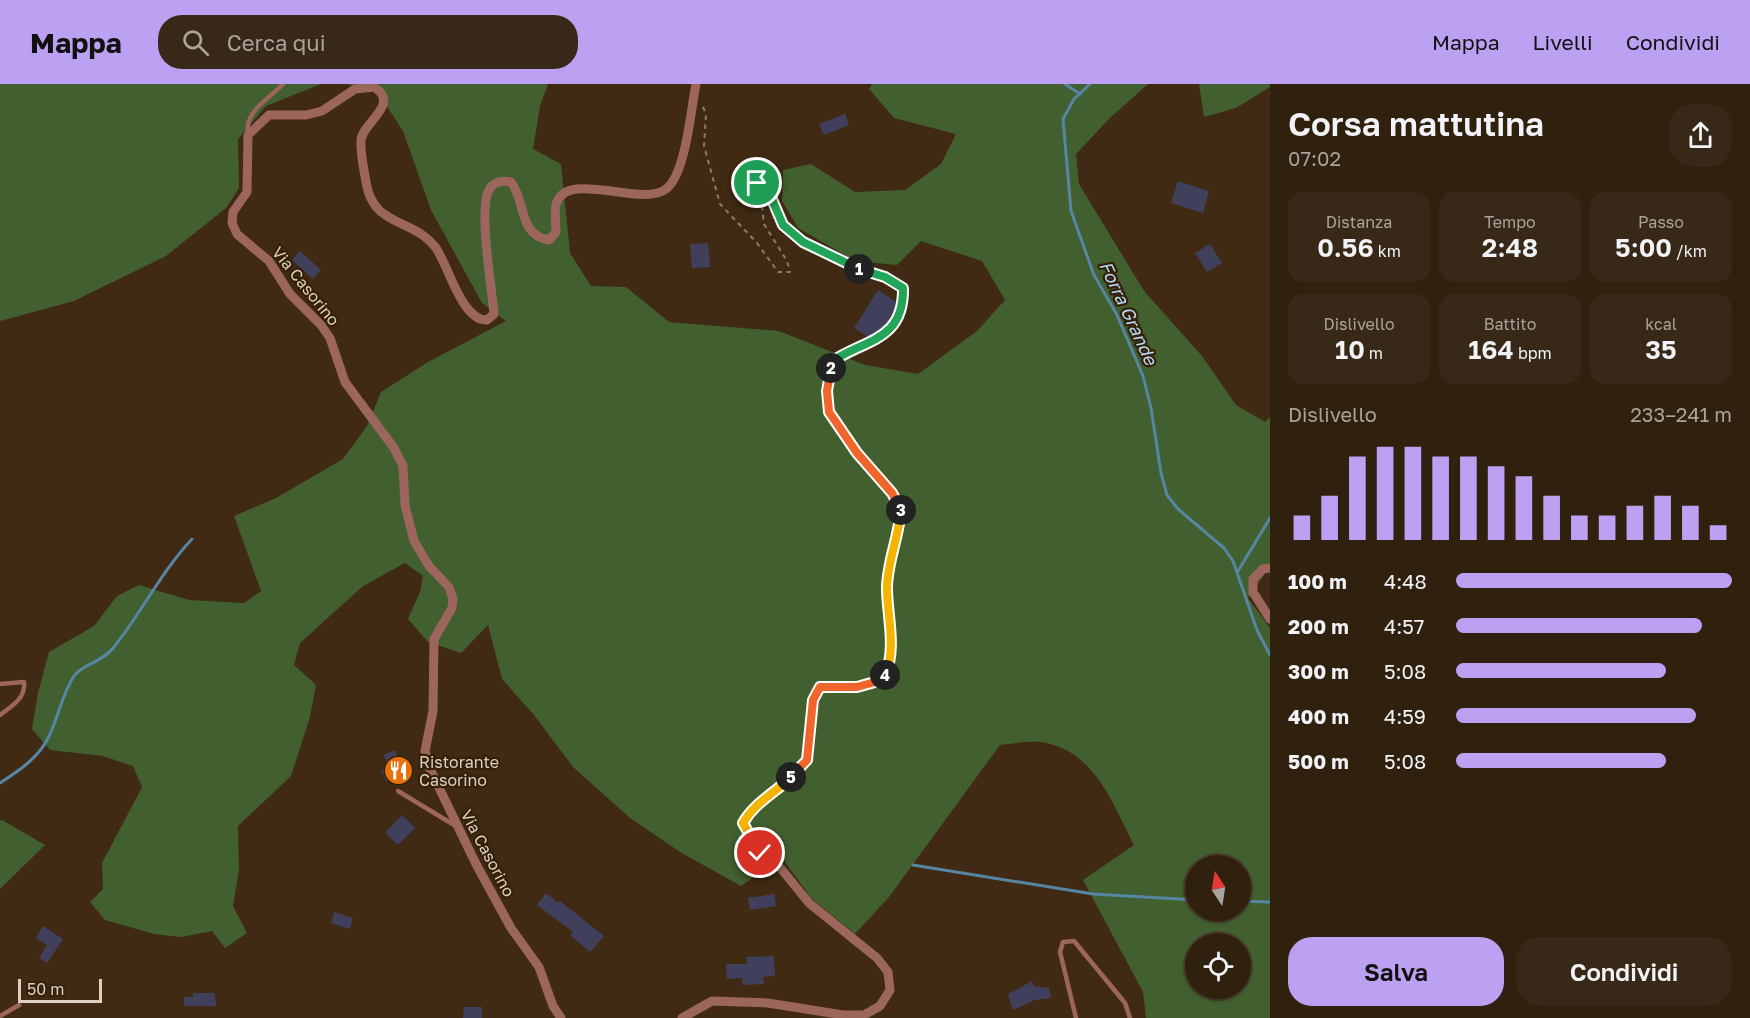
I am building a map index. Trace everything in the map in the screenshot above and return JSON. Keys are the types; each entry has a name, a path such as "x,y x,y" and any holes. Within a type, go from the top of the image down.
{"street":[{"path":"248,135 268,115 306,115 322,111 355,89 374,87 380,90 383,99 381,112 365,130 361,140 369,196 382,215 403,224 430,241 465,306 473,316 487,320 494,314 485,208 491,187 497,182 511,182 516,188 521,214 527,225 536,236 549,240 556,232 556,205 560,195 570,190 594,189 650,195 665,190 678,169 696,84"},
{"name":"Via Casorino","path":"248,135 246,192 233,212 232,223 237,234 269,261 290,294 321,325 330,338 345,382 394,448 403,466 405,505 414,541 429,566 449,587 453,599 452,608 434,639 433,711 426,751 430,769 457,826 512,928 539,967 553,1006 561,1018"},
{"path":"1270,568 1263,569 1253,579 1253,592 1270,619"},
{"path":"682,1018 712,1001 768,1003 843,1015 864,1015 880,1006 890,990 888,972 877,958 809,903 778,865"}],"lane":[{"path":"248,135 246,125 250,115 282,84"},
{"path":"0,684 24,682 25,689 18,702 0,715"},
{"path":"398,791 457,826"},
{"path":"1076,1018 1060,952 1063,942 1074,941 1125,1003 1130,1018"},
{"path":"0,1016 19,1005"}],"path":[{"path":"702,105 706,114 704,146 720,204 757,243 778,272 790,272 787,261 764,224 758,171 766,171 770,177 771,197 783,225 803,242 860,270 885,277 903,288 903,306 889,331 870,345 850,350 831,362 827,391 829,412 857,453 892,493 901,509 899,530 887,585 889,666 882,680 857,687 820,687 813,700 807,760 779,789 751,809 743,823 760,853 778,865"}],"green space":[{"path":"0,84 321,84 266,106 238,139 239,188 226,208 166,256 74,301 0,321"},
{"path":"347,84 548,84 540,106 533,149 561,164 570,253 591,286 626,287 669,322 779,331 865,365 918,374 977,331 1005,300 982,261 921,241 897,265 855,261 798,228 782,201 783,170 811,164 855,192 905,190 941,164 956,134 894,118 869,89 872,84 1148,84 1110,118 1076,154 1079,184 1144,291 1202,356 1236,405 1265,422 1270,417 1270,566 1248,598 1270,628 1270,1018 1146,1018 1143,992 1083,880 1134,845 1100,781 1089,767 1060,747 1042,742 1000,745 889,897 855,934 811,898 782,858 741,886 680,852 630,818 573,767 534,715 502,679 488,625 461,653 428,642 408,619 420,592 423,576 405,563 363,586 300,643 294,665 316,685 310,717 291,776 238,826 239,869 233,906 247,933 225,948 212,931 181,937 154,934 105,920 90,902 103,889 102,863 142,787 133,766 103,756 50,750 32,729 38,693 49,652 94,626 117,596 139,585 189,600 244,603 261,591 234,516 276,498 343,459 367,426 381,392 428,362 506,321 482,303 431,210 403,131 378,93"},
{"path":"1199,84 1270,84 1270,87 1236,108 1204,117"},
{"path":"2,820 45,845 0,889 0,821"}],"building":[{"path":"845,114 849,125 824,135 819,124"},
{"path":"1178,181 1209,191 1203,213 1171,203"},
{"path":"708,243 710,267 692,268 690,244"},
{"path":"1210,244 1222,263 1207,272 1195,253"},
{"path":"300,251 321,270 313,279 292,260"},
{"path":"878,290 899,304 875,341 854,328"},
{"path":"395,750 404,773 386,781 381,770 389,767 384,755"},
{"path":"402,815 415,828 398,845 385,833"},
{"path":"546,893 558,903 560,901 604,936 590,952 570,935 573,932 537,905"},
{"path":"774,894 776,906 750,910 748,898"},
{"path":"334,912 353,918 350,929 331,923"},
{"path":"43,926 63,939 47,963 39,958 47,945 36,938"},
{"path":"774,956 775,976 763,977 764,984 742,985 742,978 727,979 726,964 747,964 746,957"},
{"path":"1032,981 1034,986 1049,988 1051,998 1035,1000 1013,1010 1008,994"},
{"path":"193,993 215,993 216,1006 184,1006 184,997 193,997"},
{"path":"464,1007 482,1007 482,1018 463,1018"}],"waterway":[{"path":"1065,84 1080,94"},
{"name":"Forra Grande","path":"1090,84 1074,99 1063,119 1071,211 1094,275 1117,315 1143,376 1167,495 1178,509 1224,548 1233,561 1257,630 1270,655"},
{"path":"1238,571 1270,518"},
{"path":"0,783 20,770 43,747 74,676 114,647 171,565 192,539"},
{"path":"913,865 1093,894 1185,899"},
{"path":"1251,901 1270,902"}],"place":[{"name":"Ristorante Casorino","path":"398,771"}],"route":[{"path":"757,183 758,171 766,171 770,177 771,197 783,225 803,242 860,270 885,277 903,288 903,306 889,331 870,345 850,350 831,362 827,391 829,412 857,453 892,493 901,509 899,530 887,585 889,666 882,680 857,687 820,687 813,700 807,760 768,799 751,809 743,823 760,853"}]}
